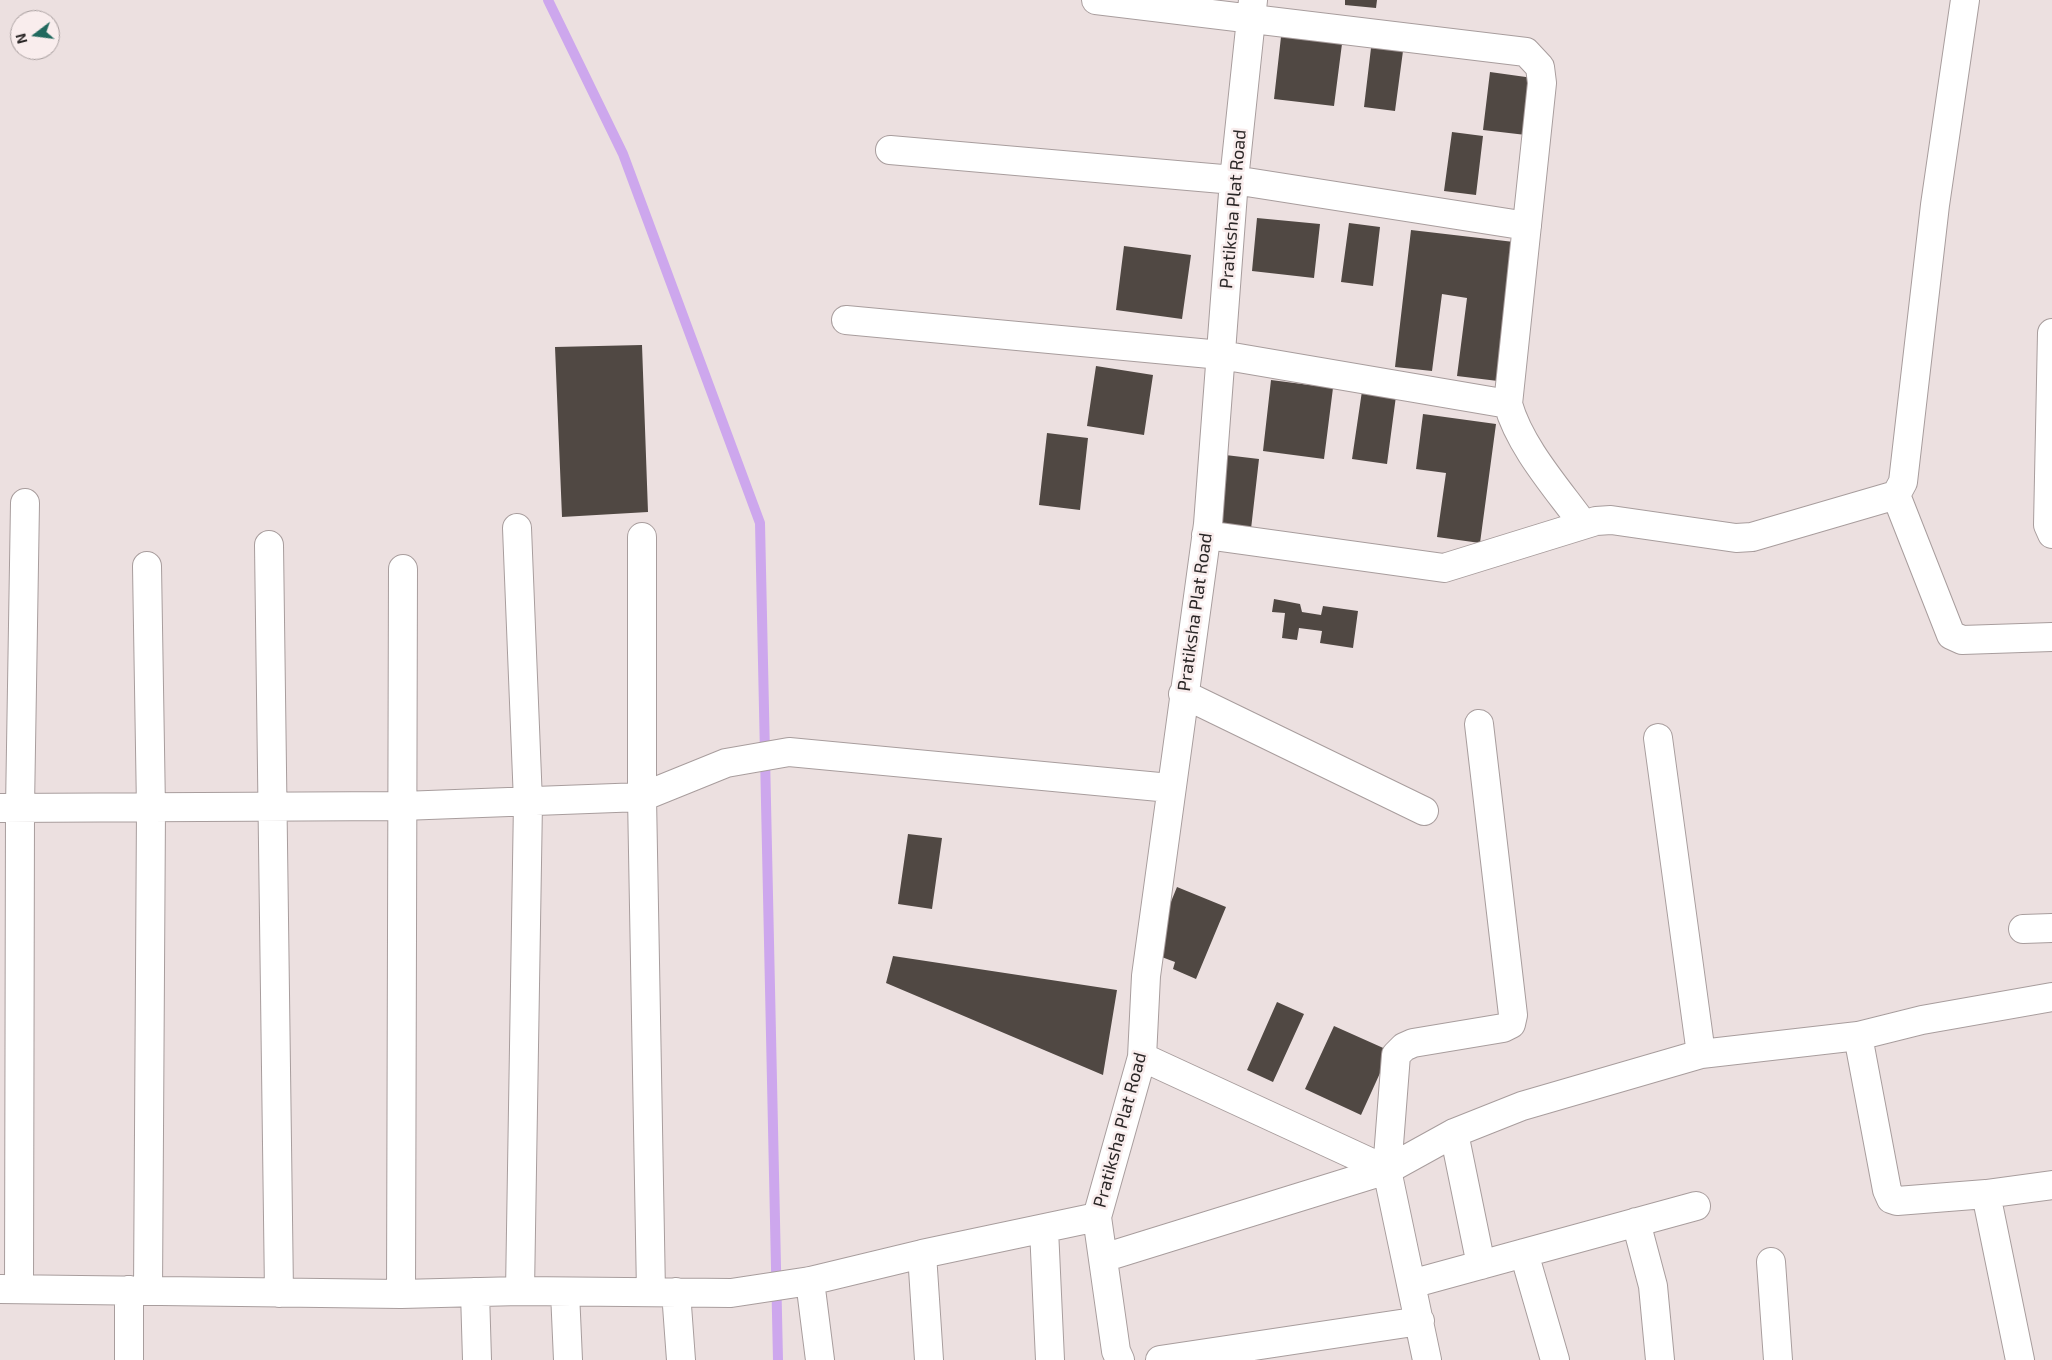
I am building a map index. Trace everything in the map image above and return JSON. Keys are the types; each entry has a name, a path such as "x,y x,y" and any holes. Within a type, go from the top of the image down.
{"street":[{"path":"1096,0 1251,9 1526,52 1540,67 1542,83 1508,404 1513,424 1583,524"},
{"path":"1206,535 1444,568 1583,524 1611,520 1736,538 1752,537 1896,495 1903,482 1935,206 1965,0"},
{"name":"Pratiksha Plat Road","path":"1097,1217 1142,1057 1146,976 1170,788 1206,535 1234,180 1251,9"},
{"path":"890,150 1234,180 1527,226"},
{"path":"846,320 1221,355 1508,404"},
{"path":"2052,333 2048,525 2052,534"},
{"path":"1896,495 1951,634 1962,640 2052,637"},
{"path":"25,503 10,808 10,1289 401,1294 520,1291 731,1293 798,1283 922,1254 1097,1217 1116,1351 1120,1360"},
{"path":"517,528 528,802 520,1291"},
{"path":"642,537 642,797 664,1292 681,1360"},
{"path":"269,545 279,1293"},
{"path":"129,1360 139,1290 151,809 147,566"},
{"path":"401,1294 403,569"},
{"path":"1183,694 1424,811"},
{"path":"1427,1360 1387,1170 1396,1055 1404,1047 1413,1043 1503,1028 1511,1024 1513,1015 1479,724"},
{"path":"1658,738 1701,1054"},
{"path":"10,808 151,809 402,806 642,797 726,764 789,752 1170,788"},
{"path":"2023,929 2052,928"},
{"path":"1103,1258 1387,1170 1454,1133 1522,1106 1701,1054 1858,1036 1922,1020 2052,997"},
{"path":"1858,1036 1887,1190 1891,1199 1897,1201 1986,1194 2052,1185"},
{"path":"1142,1057 1387,1170"},
{"path":"1454,1133 1481,1265"},
{"path":"1986,1194 2020,1360"},
{"path":"1411,1284 1696,1206"},
{"path":"1636,1222 1653,1286 1660,1360"},
{"path":"1044,1229 1050,1360"},
{"path":"1524,1253 1555,1360"},
{"path":"922,1254 929,1360"},
{"path":"1772,1262 1778,1360"},
{"path":"798,1283 820,1360"},
{"path":"475,1292 477,1360"},
{"path":"565,1292 568,1360"},
{"path":"1160,1360 1420,1321"}],"building":[{"path":"1345,0 1377,0 1376,8 1345,5"},
{"path":"1282,28 1343,36 1334,106 1274,99"},
{"path":"1371,48 1403,51 1395,111 1364,107"},
{"path":"1490,72 1533,78 1526,135 1483,130"},
{"path":"1452,132 1483,136 1476,195 1444,191"},
{"path":"1257,218 1320,224 1314,278 1252,271"},
{"path":"1349,223 1380,227 1373,286 1341,282"},
{"path":"1411,230 1514,242 1498,381 1457,376 1467,298 1442,294 1432,371 1395,367"},
{"path":"1124,246 1191,255 1182,319 1116,310"},
{"path":"642,345 648,512 562,517 555,347"},
{"path":"1096,366 1153,375 1144,435 1087,426"},
{"path":"1271,380 1333,388 1324,459 1263,451"},
{"path":"1362,391 1396,396 1387,464 1352,459"},
{"path":"1423,414 1496,424 1480,543 1437,537 1446,473 1416,469"},
{"path":"1047,433 1088,438 1080,510 1039,505"},
{"path":"1217,454 1259,459 1251,529 1208,524"},
{"path":"1274,599 1300,604 1302,612 1321,615 1323,606 1358,611 1353,648 1320,643 1322,631 1299,628 1297,640 1282,638 1285,613 1272,612"},
{"path":"908,834 942,838 932,909 898,904"},
{"path":"1177,887 1226,907 1196,979 1173,969 1175,962 1159,956 1157,936"},
{"path":"893,956 1117,990 1103,1075 886,983"},
{"path":"1277,1002 1304,1014 1273,1082 1247,1070"},
{"path":"1334,1026 1390,1051 1361,1115 1305,1089"}],"waterway":[{"path":"548,0 623,154 760,523 778,1360"}]}
